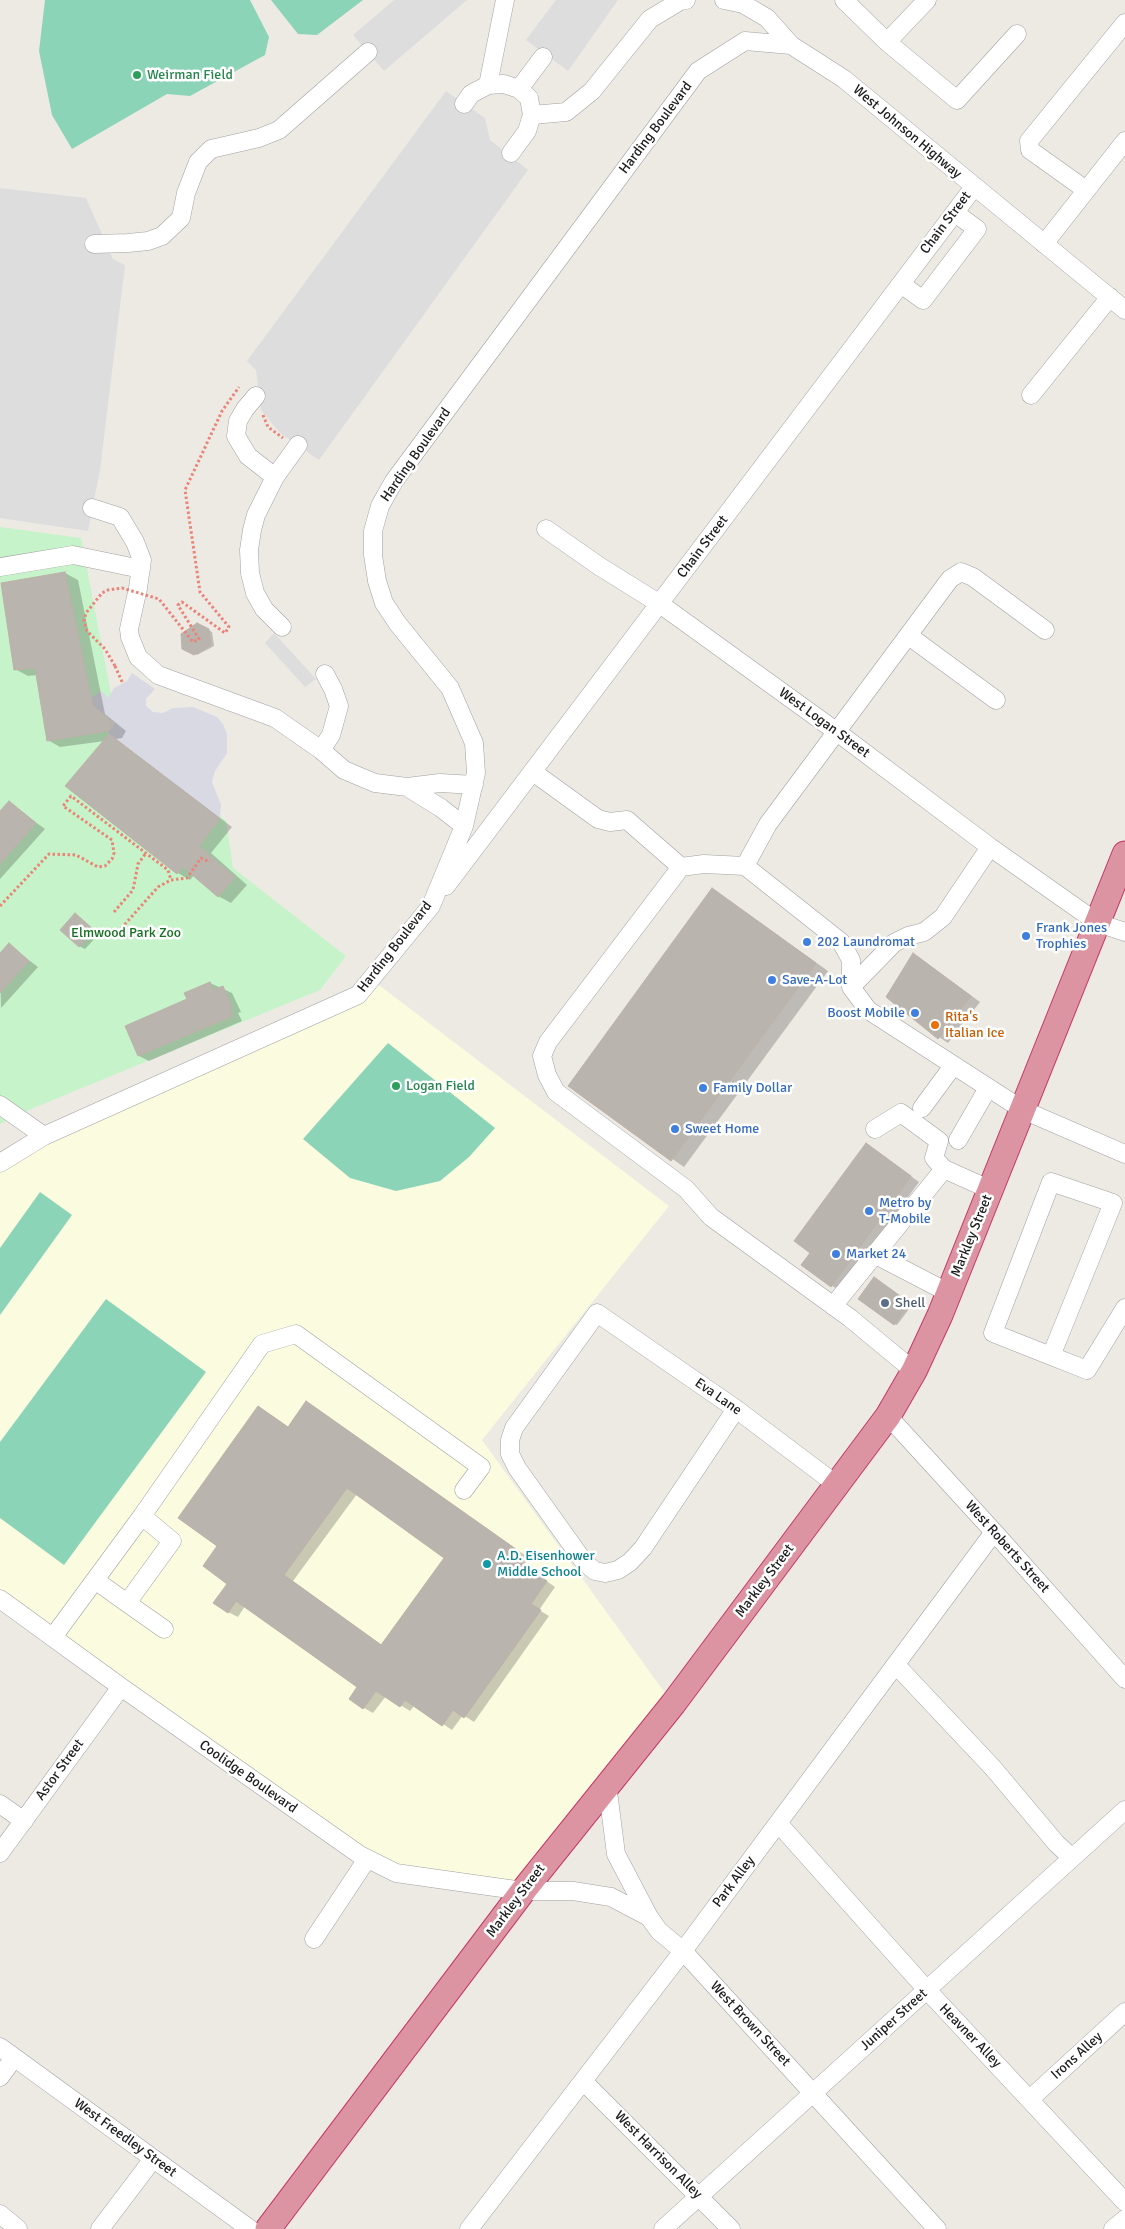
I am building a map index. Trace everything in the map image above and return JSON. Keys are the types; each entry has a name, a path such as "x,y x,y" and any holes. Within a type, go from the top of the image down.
{"highway":[{"name":"Markley Street","path":"268,2229 523,1891 673,1704 888,1416 914,1371 949,1294 1125,854"}],"street":[{"path":"488,85 505,0"},
{"path":"532,115 566,112 592,91 650,19 680,1 686,0"},
{"path":"724,0 743,4 767,18 791,45"},
{"path":"844,0 888,42 957,100 1017,34"},
{"path":"888,42 927,0"},
{"path":"1086,190 1030,150 1030,141 1125,23"},
{"name":"West Johnson Highway","path":"746,41 791,45 844,79 1125,310"},
{"name":"Harding Boulevard","path":"0,1163 44,1136 358,995 430,906 464,826 476,773 474,743 450,688 398,624 384,603 377,581 373,555 373,531 380,506 400,474 698,71 746,41"},
{"path":"94,244 148,241 162,236 181,218 186,194 198,162 211,149 259,138 279,130 368,52"},
{"path":"519,89 543,57"},
{"path":"464,104 471,94 488,85 504,84 519,89 529,98 532,115 527,131 511,153"},
{"path":"1044,244 1125,141"},
{"name":"Chain Street","path":"430,906 974,187"},
{"path":"901,284 923,300 971,237 977,229 955,212"},
{"path":"1031,395 1110,297"},
{"path":"256,396 238,422 236,436 248,456 275,478"},
{"path":"282,627 264,609 255,593 249,550 254,523 275,478 298,445"},
{"path":"92,508 120,517 135,542 142,560 129,628 130,637 138,657 158,675 275,718 321,750 344,770 375,783 407,787 440,783 474,785"},
{"name":"West Logan Street","path":"546,529 599,566 660,604 837,732 990,848 1098,923 1125,932"},
{"path":"0,567 73,555 141,569"},
{"path":"745,866 768,824 950,579 961,572 972,577 1045,630"},
{"path":"909,636 996,700"},
{"path":"321,750 331,736 338,706 333,689 325,674"},
{"path":"533,772 598,819 610,822 627,820 681,867"},
{"path":"407,787 441,808 464,826"},
{"path":"851,987 894,942 924,932 942,917 990,848"},
{"path":"914,1371 833,1306 711,1217 686,1189 556,1092 547,1074 542,1056 548,1042 681,867 704,864 745,866 841,942 851,960 851,987 868,1010 1023,1110 1125,1154"},
{"path":"922,1108 954,1066"},
{"path":"958,1140 988,1088"},
{"path":"0,1104 44,1136"},
{"path":"875,1129 901,1113 939,1142 934,1158 944,1169 991,1190"},
{"path":"833,1306 944,1169"},
{"path":"1051,1356 1113,1203 1051,1182 993,1333 1051,1356 1087,1370 1125,1308"},
{"path":"874,1254 949,1294"},
{"name":"Eva Lane","path":"736,1409 642,1548 630,1562 618,1570 605,1573 595,1571 584,1562 516,1468 510,1454 510,1440 514,1428 597,1312 736,1409 837,1485"},
{"path":"53,1638 142,1516 262,1344 296,1334 482,1467 464,1490"},
{"name":"West Roberts Street","path":"888,1416 1125,1679"},
{"path":"126,1603 172,1541 142,1516"},
{"name":"Park Alley","path":"469,2229 683,1951 994,1532"},
{"path":"95,1580 164,1629"},
{"name":"Coolidge Boulevard","path":"0,1599 121,1687 367,1859 396,1873 523,1891"},
{"path":"896,1665 994,1768 1056,1843 1072,1858"},
{"name":"Astor Street","path":"0,1853 121,1687"},
{"path":"607,1784 616,1854 649,1917"},
{"path":"0,1804 24,1821"},
{"name":"Juniper Street","path":"664,2229 1125,1810"},
{"name":"Heavner Alley","path":"778,1823 926,1990 1125,2202"},
{"path":"314,1939 367,1859"},
{"name":"West Brown Street","path":"523,1891 574,1892 611,1897 649,1917 683,1951 938,2229"},
{"name":"Irons Alley","path":"1030,2099 1125,2012"},
{"name":"West Freedley Street","path":"0,2047 250,2229"},
{"path":"0,2077 14,2058"},
{"name":"West Harrison Alley","path":"584,2082 731,2229"},
{"path":"100,2229 153,2158"},
{"path":"0,2214 18,2229"},
{"path":"1114,2229 1125,2218"}],"path":[{"path":"123,684 105,649 87,631 84,621 86,613 102,593 122,588 159,599 193,642 199,639 178,605 182,602 225,633 229,627 200,592 185,490 222,410 239,387"},
{"path":"0,906 49,854 76,855 98,866 105,866 112,859 114,853 112,840 63,806 71,796 168,870 171,880"},
{"path":"114,912 133,890 138,864 146,853"},
{"path":"118,932 158,887 171,880 186,878 201,858 210,862"}],"shaded area":[{"path":"394,0 467,0 384,71 353,35"},
{"path":"556,0 618,0 568,71 526,40"},
{"path":"446,91 485,118 490,140 528,170 319,460 279,432 261,410 256,370 247,361"},
{"path":"0,188 86,198 113,259 125,265 100,470 88,531 0,518"},
{"path":"274,633 316,679 305,687 265,643"},
{"path":"132,673 155,689 146,699 146,706 153,712 163,713 173,708 193,707 217,717 223,724 227,734 227,753 215,771 212,782 221,805 220,819 108,733 114,723 93,706 91,698 102,691 108,698 114,688 127,681"},
{"path":"371,979 669,1206 482,1440 673,1704 523,1891 396,1873 0,1599 0,1163"}],"green space":[{"name":"Weirman Field","path":"45,0 250,0 269,37 265,55 190,96 167,94 72,149 52,115 39,51"},
{"path":"271,0 363,0 317,35 298,34"},
{"name":"Elmwood Park Zoo","path":"0,527 81,538 117,725 226,821 233,868 346,956 320,990 31,1109 0,1124"},
{"name":"Logan Field","path":"388,1043 495,1128 469,1157 440,1181 396,1191 350,1178 303,1139"},
{"path":"40,1192 72,1215 0,1315 0,1248"},
{"path":"106,1299 206,1372 64,1565 0,1518 0,1442"}],"building":[{"path":"65,572 93,706 114,723 109,731 47,741 35,668 14,670 1,583"},
{"path":"197,623 209,629 211,645 194,655 182,649 181,634"},
{"path":"109,734 220,819 199,846 235,877 218,897 183,867 177,874 65,786"},
{"path":"9,801 36,823 0,864 0,811"},
{"path":"712,888 816,963 671,1161 568,1086"},
{"path":"75,913 94,930 79,947 60,930"},
{"path":"9,943 29,961 0,993 0,953"},
{"path":"913,953 971,996 938,1039 886,997"},
{"path":"210,982 213,990 223,986 232,1007 230,1008 233,1016 138,1056 125,1026 187,999 184,993"},
{"path":"866,1143 911,1176 831,1287 801,1265 810,1253 794,1241"},
{"path":"874,1277 910,1303 894,1325 858,1299"},
{"name":"A.D. Eisenhower Middle School","path":"306,1401 520,1552 515,1559 547,1581 531,1604 541,1610 464,1718 453,1710 442,1726 405,1700 400,1707 376,1691 363,1709 349,1699 357,1687 236,1601 228,1613 213,1603 227,1584 203,1566 217,1546 178,1518 258,1406 288,1427","holes":["347,1488 444,1558 381,1645 284,1575"]}],"place":[{"name":"Weirman Field","path":"137,75"},
{"name":"Frank Jones Trophies","path":"1026,936"},
{"name":"202 Laundromat","path":"807,942"},
{"name":"Save-A-Lot","path":"772,980"},
{"name":"Boost Mobile","path":"915,1013"},
{"name":"Rita's Italian Ice","path":"935,1025"},
{"name":"Logan Field","path":"396,1086"},
{"name":"Family Dollar","path":"703,1088"},
{"name":"Sweet Home","path":"675,1129"},
{"name":"Metro by T-Mobile","path":"869,1211"},
{"name":"Market 24","path":"836,1254"},
{"name":"Shell","path":"885,1303"},
{"name":"A.D. Eisenhower Middle School","path":"487,1564"}]}
